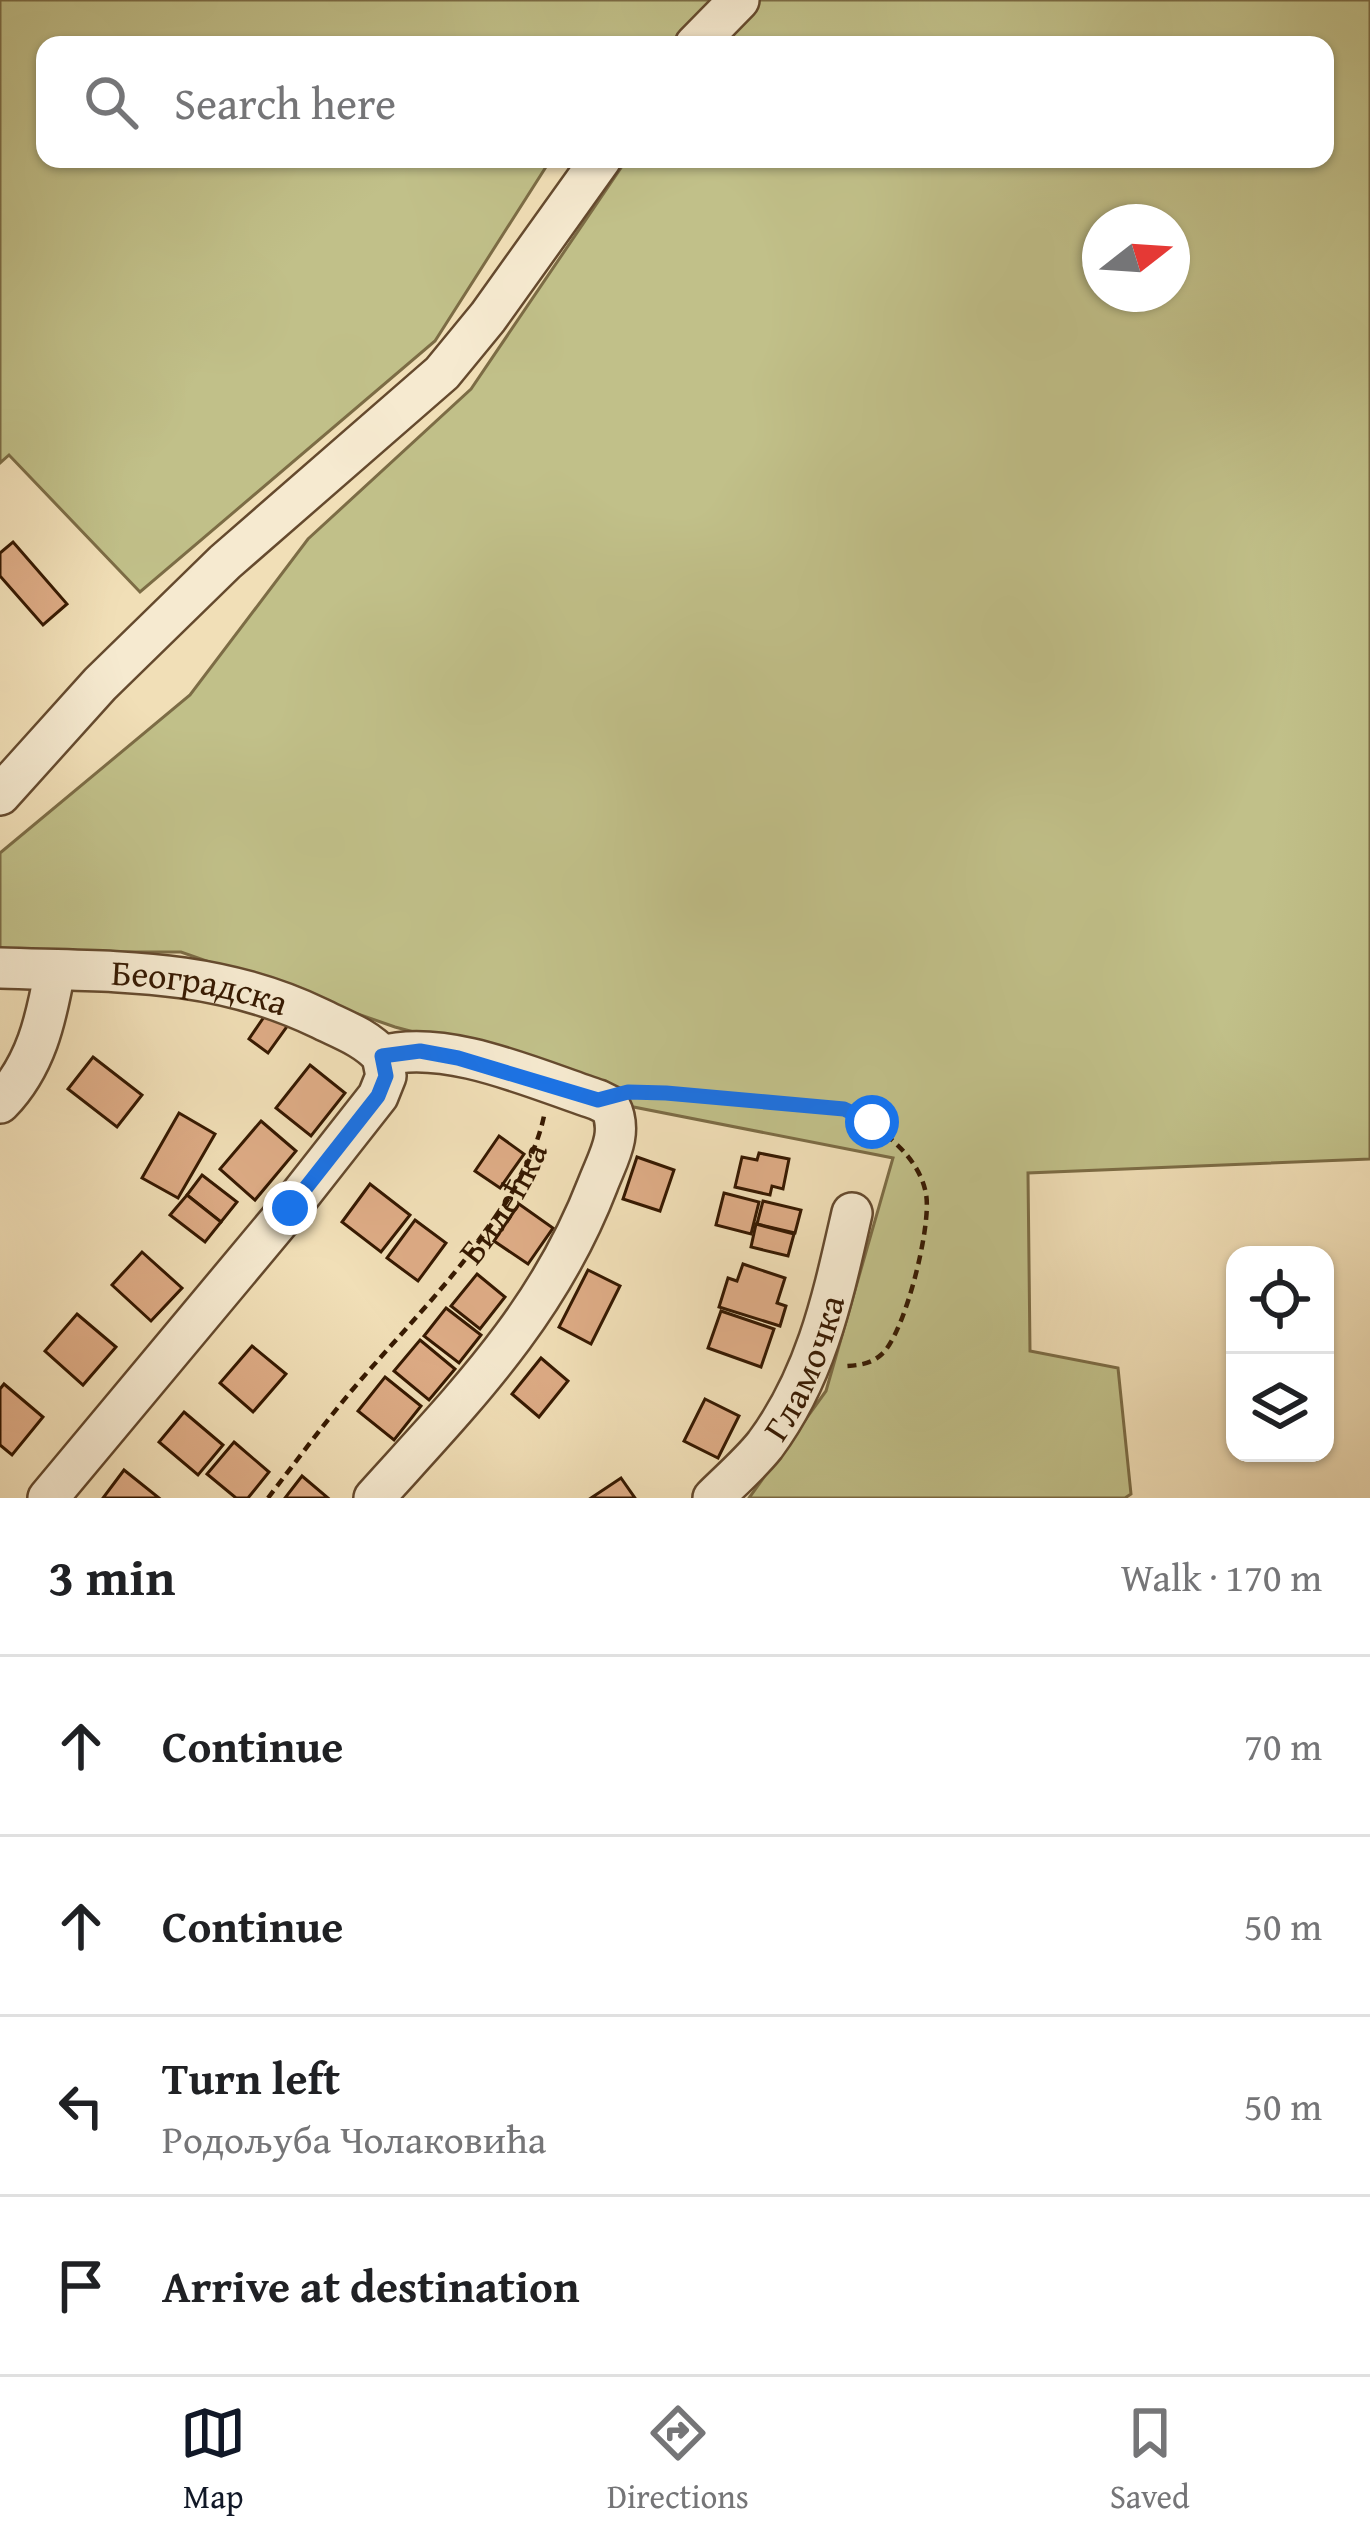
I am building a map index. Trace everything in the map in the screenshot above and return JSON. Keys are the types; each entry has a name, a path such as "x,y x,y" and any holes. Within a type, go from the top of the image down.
{"street":[{"path":"704,36 739,0"},
{"path":"0,795 100,684 225,562 442,374 595,168"},
{"name":"Београдска","path":"0,968 174,975 245,989 269,995 364,1040 382,1056"},
{"path":"0,1103 17,1085 44,1031 55,970"},
{"path":"48,1498 378,1096 386,1076 382,1056 420,1051 512,1071 610,1106 616,1136 562,1264 531,1316 488,1372 374,1498"},
{"name":"Гламочка","path":"713,1498 762,1449 787,1413 811,1364 825,1332 852,1213"}],"path":[{"name":"Билећка","path":"268,1498 348,1395 468,1257 535,1144 549,1084"},
{"path":"598,1100 647,1092 844,1109 872,1122 912,1164 926,1192 926,1225 913,1285 891,1342 866,1364 811,1364"}],"shaded area":[{"path":"0,0 1370,0 1370,1159 1028,1173 1030,1351 1118,1368 1131,1494 1125,1498 749,1498 826,1391 893,1158 598,1100 500,1055 395,1027 181,952 0,952 0,853 190,695 308,539 471,389 621,168 1334,168 1334,36 36,36 36,168 545,168 435,341 140,592 9,455 0,463"}],"building":[{"path":"13,542 67,604 43,625 0,576 0,553"},
{"path":"268,1011 288,1025 268,1053 249,1039"},
{"path":"93,1057 142,1095 117,1127 68,1089"},
{"path":"310,1065 345,1093 311,1136 276,1108"},
{"path":"179,1113 215,1134 178,1198 142,1178"},
{"path":"261,1121 296,1151 255,1200 220,1169"},
{"path":"499,1136 524,1154 500,1188 475,1171"},
{"path":"759,1153 789,1159 783,1189 772,1186 770,1195 735,1187 742,1157 757,1160"},
{"path":"637,1157 674,1170 660,1211 623,1199"},
{"path":"202,1175 237,1202 221,1222 187,1195"},
{"path":"370,1184 410,1215 381,1252 342,1222"},
{"path":"724,1193 759,1202 751,1234 716,1225"},
{"path":"187,1195 221,1222 205,1242 170,1215"},
{"path":"763,1201 801,1210 795,1233 757,1224"},
{"path":"519,1204 553,1228 528,1264 494,1241"},
{"path":"415,1220 446,1243 418,1281 387,1258"},
{"path":"756,1224 794,1234 788,1256 751,1247"},
{"path":"142,1252 182,1288 151,1321 112,1285"},
{"path":"743,1264 785,1278 777,1303 786,1306 780,1326 719,1307 728,1278 737,1281"},
{"path":"588,1270 620,1286 591,1344 559,1327"},
{"path":"477,1274 505,1297 480,1329 451,1306"},
{"path":"446,1308 481,1335 459,1363 424,1336"},
{"path":"721,1311 774,1329 761,1367 708,1348"},
{"path":"77,1314 116,1347 83,1385 45,1351"},
{"path":"420,1340 455,1369 429,1400 394,1371"},
{"path":"252,1346 286,1374 253,1412 220,1383"},
{"path":"541,1358 568,1381 539,1417 512,1394"},
{"path":"385,1377 421,1406 394,1440 358,1411"},
{"path":"4,1384 43,1417 12,1455 0,1445 0,1389"},
{"path":"705,1399 739,1416 718,1458 684,1441"},
{"path":"184,1412 223,1445 198,1475 159,1442"},
{"path":"234,1442 269,1472 248,1498 236,1498 207,1474"},
{"path":"124,1470 159,1498 103,1498"},
{"path":"302,1476 328,1498 285,1498"},
{"path":"621,1478 635,1498 591,1498"}],"route":[{"path":"290,1208 378,1096 386,1076 382,1056 401,1050 512,1071 598,1100 628,1092 666,1093 844,1109 872,1122"}]}
